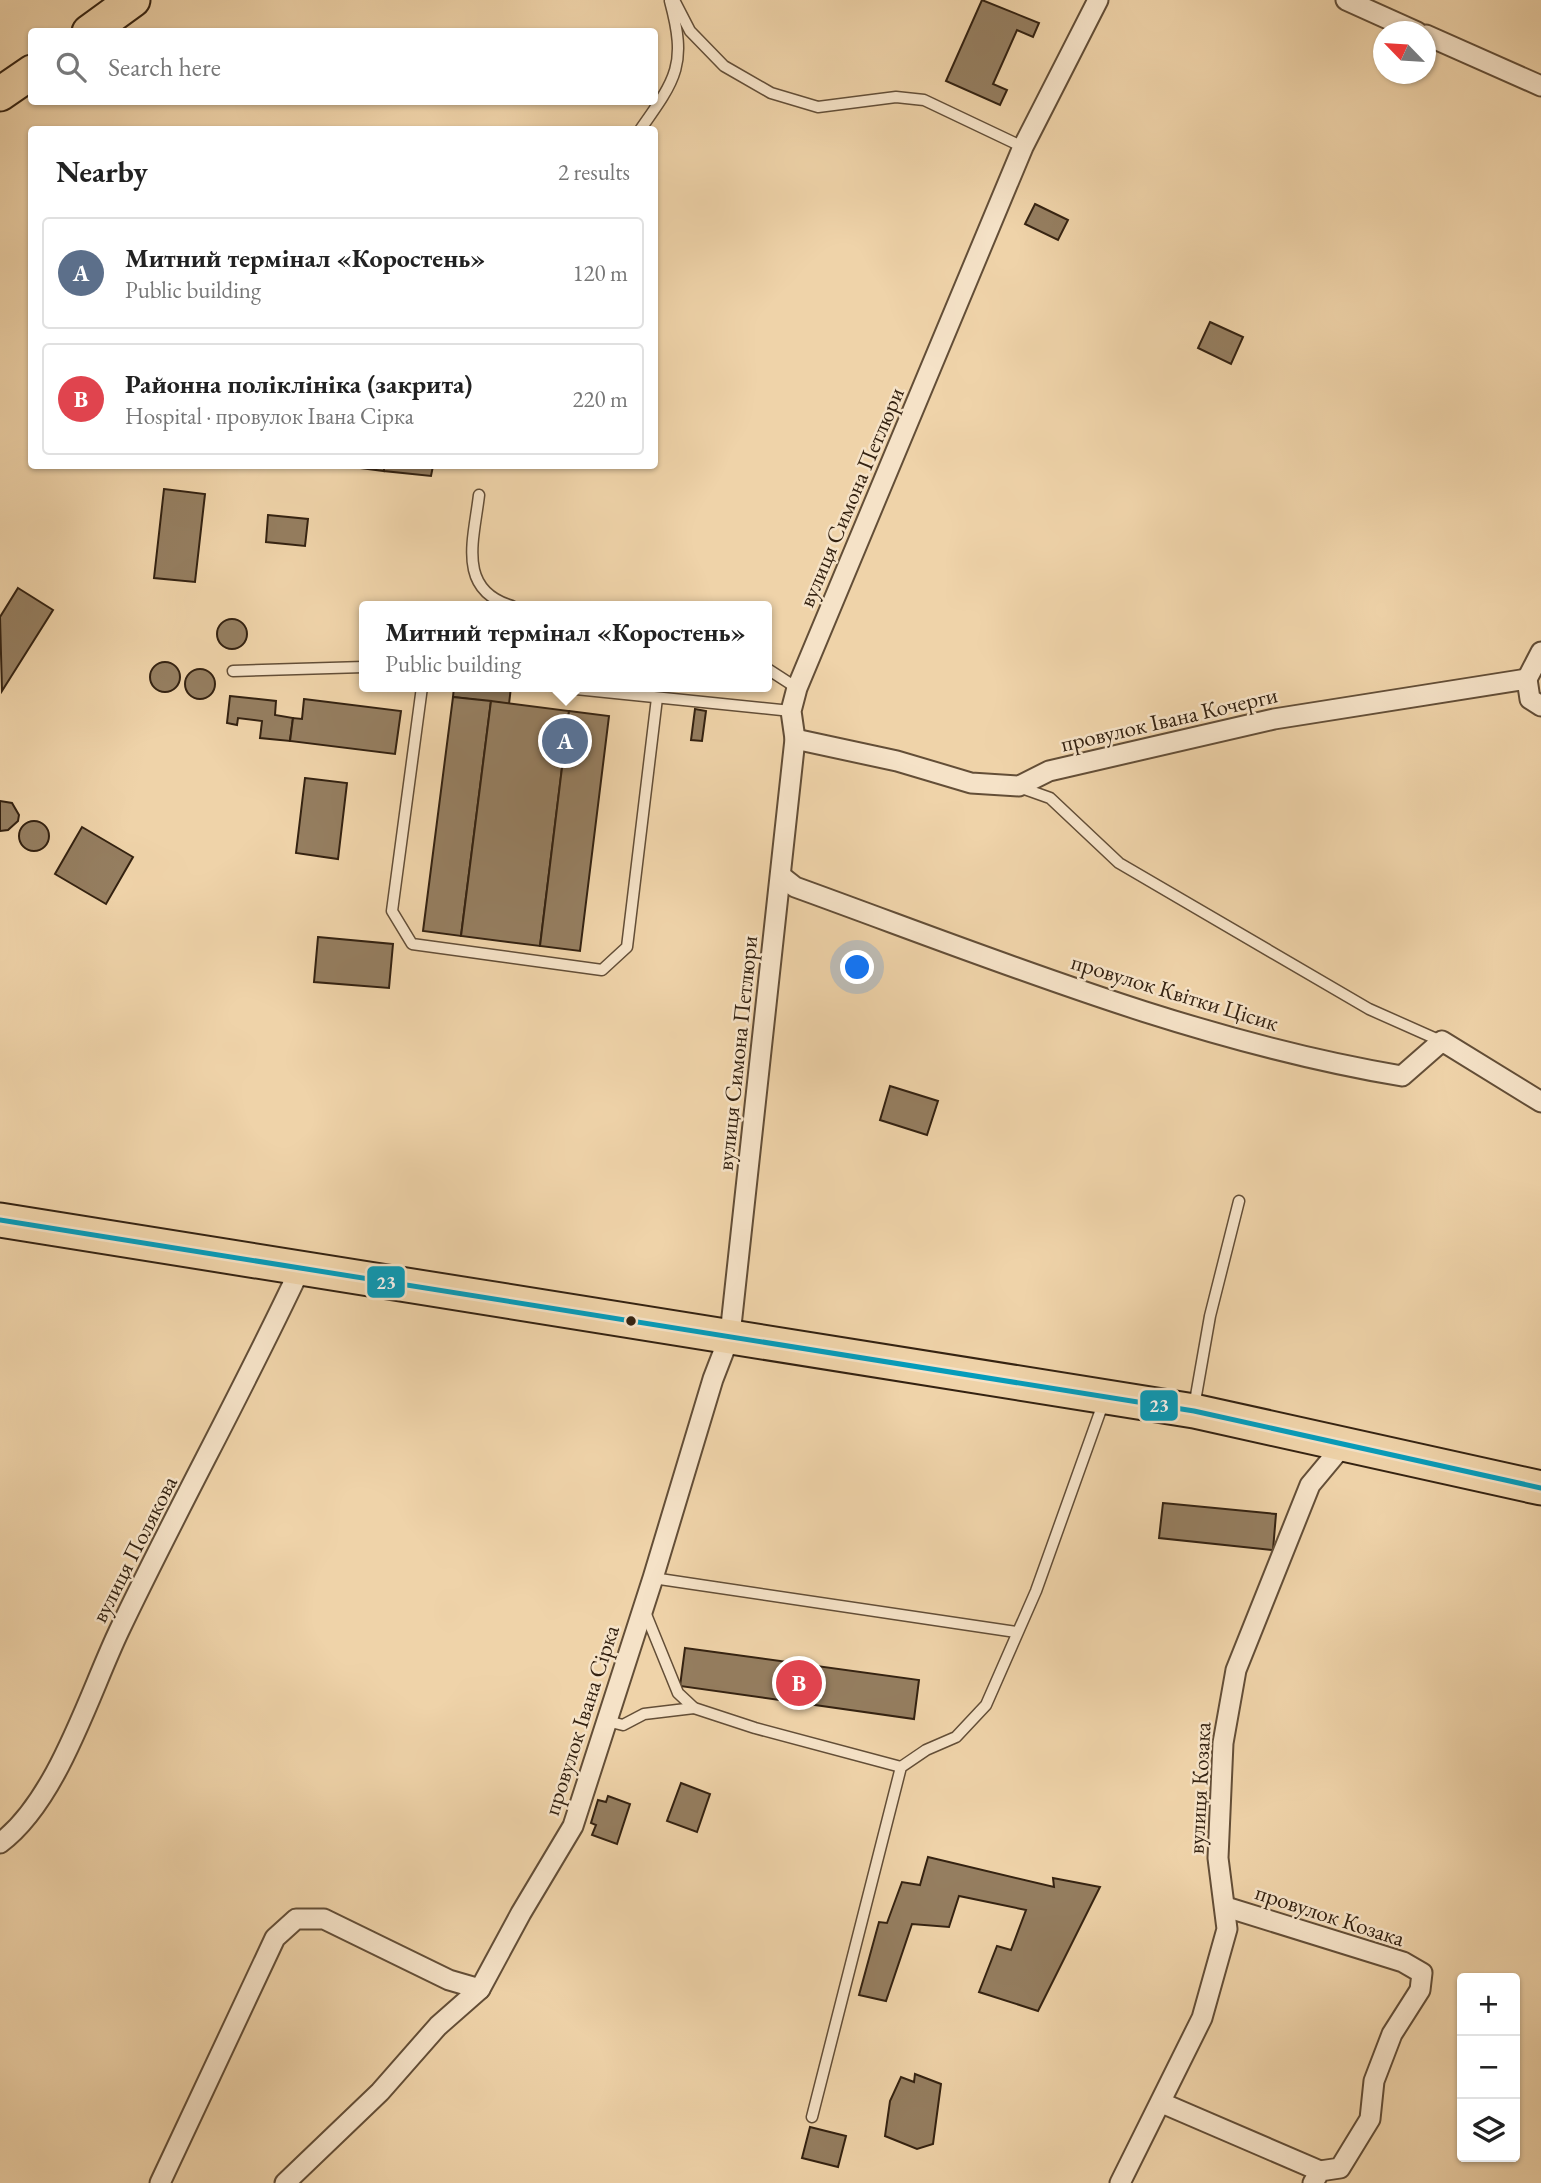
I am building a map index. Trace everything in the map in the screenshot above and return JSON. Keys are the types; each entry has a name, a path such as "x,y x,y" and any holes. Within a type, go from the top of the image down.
{"highway":[{"path":"94,28 133,0"},
{"path":"0,94 28,75"},
{"path":"0,1220 1194,1411 1541,1488"}],"street":[{"name":"вулиця Симона Петлюри","path":"730,1335 795,739 791,711 797,688 1023,147 1098,0"},
{"path":"1346,0 1393,21"},
{"path":"1436,39 1541,86"},
{"path":"1541,652 1527,679 1530,698 1541,706"},
{"name":"провулок Івана Кочерги","path":"795,739 897,761 971,783 1018,786 1049,771 1274,719 1477,690 1527,679"},
{"name":"провулок Квітки Цісик","path":"781,876 795,887 1088,993 1236,1038 1342,1066 1402,1076 1442,1041"},
{"path":"1442,1041 1541,1102"},
{"name":"вулиця Полякова","path":"0,1843 26,1819 64,1755 119,1631 261,1354 300,1269"},
{"name":"провулок Івана Сірка","path":"480,1989 573,1826 653,1578 713,1379 730,1335"},
{"name":"вулиця Козака","path":"1120,2183 1202,2018 1227,1929 1218,1858 1223,1743 1236,1670 1310,1485 1345,1443"},
{"name":"провулок Козака","path":"1226,1907 1403,1962 1422,1973 1420,1990 1392,2034 1374,2081 1370,2119 1340,2168 1317,2177"},
{"path":"160,2183 275,1938 296,1919 324,1919 449,1980 480,1989"},
{"path":"285,2183 380,2092 438,2026 480,1989"},
{"path":"1162,2103 1317,2177"}],"lane":[{"path":"658,104 668,90 678,63 679,35 672,0"},
{"path":"672,0 690,32 724,66 771,93 818,107 895,97 924,100 1023,147"},
{"path":"643,126 658,105"},
{"path":"478,495 471,568 482,590 503,601"},
{"path":"233,671 359,667"},
{"path":"772,672 797,688"},
{"path":"421,692 392,911 412,944 602,970 627,947 657,698"},
{"path":"602,692 791,711"},
{"path":"1018,786 1050,799 1119,863 1369,1009 1442,1041"},
{"path":"1194,1411 1210,1315 1239,1200"},
{"path":"812,2117 901,1768 926,1749 956,1737 986,1705 1036,1591 1105,1397"},
{"path":"653,1578 1016,1632"},
{"path":"643,1608 678,1693 694,1707 755,1728 901,1768"},
{"path":"607,1721 623,1725 644,1714 694,1707"}],"building":[{"path":"982,0 1039,23 1033,37 1017,30 993,84 1007,90 1000,105 946,81"},
{"path":"1035,204 1068,220 1058,240 1025,224"},
{"path":"1210,322 1243,337 1231,364 1198,348"},
{"path":"384,469 432,469 431,476"},
{"path":"164,489 205,494 195,582 154,578"},
{"path":"268,515 308,519 305,546 266,542"},
{"path":"18,588 53,610 2,691 0,617"},
{"path":"232,619 243,623 247,634 243,645 232,649 221,645 217,634 221,623"},
{"path":"165,662 176,666 180,677 176,688 165,692 154,688 150,677 154,666"},
{"path":"200,669 211,673 215,684 211,695 200,699 189,695 185,684 189,673"},
{"path":"454,692 510,692 509,704 453,697"},
{"path":"230,696 276,701 275,715 293,718 290,741 260,738 262,721 238,718 237,725 227,723"},
{"path":"453,697 491,701 461,936 423,931"},
{"path":"304,699 401,711 395,754 290,741 293,718 302,719"},
{"path":"491,701 569,711 540,946 461,936"},
{"path":"695,709 706,711 702,741 691,740"},
{"path":"569,711 609,716 580,951 540,946"},
{"path":"305,778 347,783 338,859 296,853"},
{"path":"0,801 12,803 19,815 18,821 8,830 0,831"},
{"path":"34,821 45,825 49,836 45,847 34,851 23,847 19,836 23,825"},
{"path":"82,827 133,857 106,904 55,874"},
{"path":"318,937 393,944 389,988 314,982"},
{"path":"890,1086 938,1101 927,1135 880,1120"},
{"path":"1163,1503 1276,1514 1273,1550 1159,1538"},
{"path":"685,1648 919,1680 914,1719 680,1686"},
{"path":"681,1783 710,1794 697,1832 667,1821"},
{"path":"608,1796 630,1804 617,1844 592,1835 596,1825 591,1823 598,1800 606,1802"},
{"path":"928,1857 1054,1887 1053,1878 1100,1887 1038,2011 979,1992 997,1946 1011,1950 1026,1910 959,1896 949,1927 912,1924 886,2001 859,1995 879,1922 887,1923 902,1882 920,1885"},
{"path":"915,2074 941,2084 933,2144 917,2149 885,2136 890,2101 901,2077 914,2082"},
{"path":"810,2127 846,2136 838,2167 802,2158"}],"transit line":[{"name":"23","path":"0,1220 1194,1411 1541,1488"}],"place":[{"name":"Митний термінал «Коростень»","path":"565,741"},
{"name":"Районна поліклініка (закрита)","path":"799,1683"}]}
